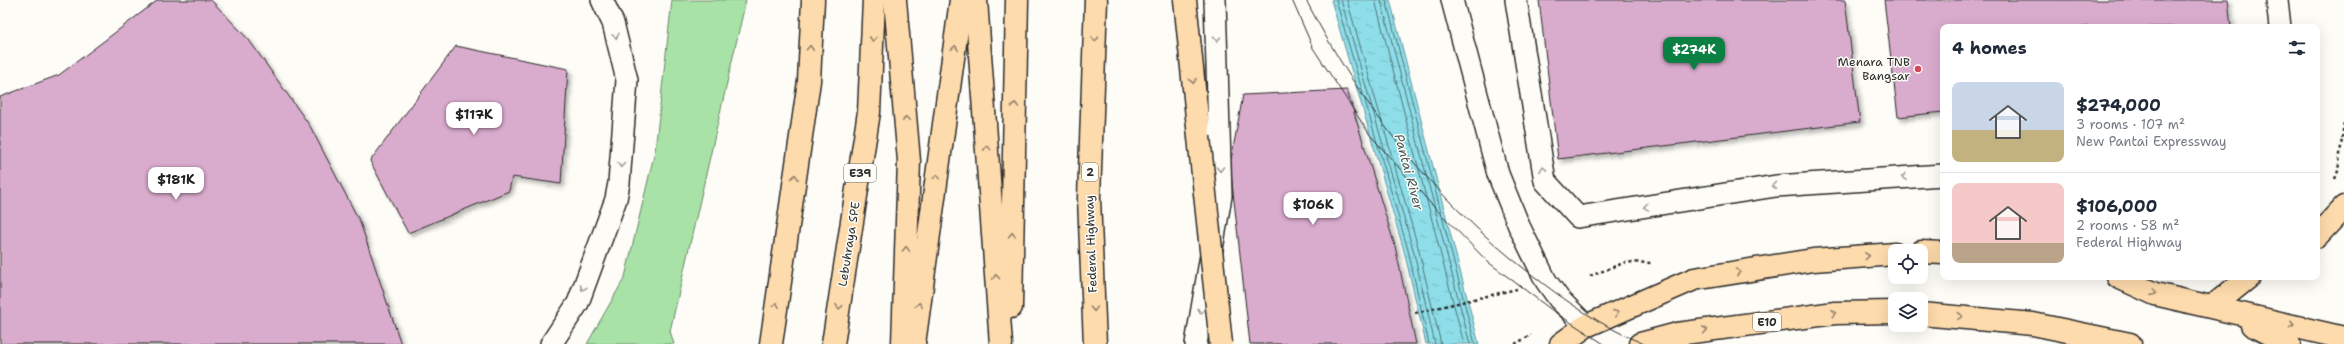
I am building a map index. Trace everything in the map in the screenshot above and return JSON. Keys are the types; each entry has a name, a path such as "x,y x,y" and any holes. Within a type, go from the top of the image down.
{"highway":[{"path":"771,344 809,81 813,0"},
{"name":"Lebuhraya SPE","path":"834,344 869,112 874,0"},
{"path":"895,0 909,161 903,344"},
{"path":"914,344 961,0"},
{"path":"976,0 1001,344"},
{"path":"1010,344 1017,0"},
{"name":"Federal Highway","path":"1095,344 1089,198 1096,0"},
{"path":"1185,0 1221,344"},
{"path":"2320,233 2344,207"},
{"path":"1928,252 1940,253"},
{"path":"1573,336 1694,279 1813,260 1888,255"},
{"path":"2125,280 2155,294 2213,306 2344,338"},
{"path":"2213,306 2245,280"},
{"path":"2213,306 2289,344"},
{"name":"E10","path":"1640,344 1677,334 1835,312 1888,312"},
{"path":"1928,315 2034,324 2130,344"}],"lane":[{"path":"551,344 578,303 616,199 619,183 627,80 613,23 602,0"},
{"path":"1196,344 1220,196 1215,0"},
{"path":"1452,0 1498,174 1514,213 1546,281 1559,299 1573,336"},
{"path":"1516,0 1545,181 1578,217 1776,186 1940,175"},
{"path":"2277,0 2280,24"}],"path":[{"path":"2332,184 2338,171 2344,122"},
{"path":"1416,312 1501,293"},
{"path":"1515,344 1532,334"}],"green space":[{"path":"672,0 746,0 670,331 674,344 587,344 625,277 655,151"}],"water":[{"name":"Pantai River","path":"1331,0 1390,0 1479,344 1426,344 1404,251"}],"building":[{"path":"158,0 211,0 249,40 310,126 360,222 401,344 0,344 0,97 59,75"},
{"path":"1539,0 1845,0 1860,122 1558,159"},
{"name":"Menara TNB Bangsar","path":"1884,0 2228,0 2231,24 1940,24 1940,112 1898,117"},
{"path":"456,46 568,69 561,184 512,177 509,191 408,233 370,161"},
{"path":"1347,90 1395,246 1416,344 1250,344 1230,165 1243,95"}],"tram line":[{"path":"1292,0 1313,48 1370,135 1432,205 1488,262 1553,311 1604,344"},
{"path":"1306,0 1351,78 1376,114 1432,183 1463,215 1496,245 1557,294 1599,322 1644,344"}],"place":[{"name":"Menara TNB Bangsar","path":"1918,69"}]}
